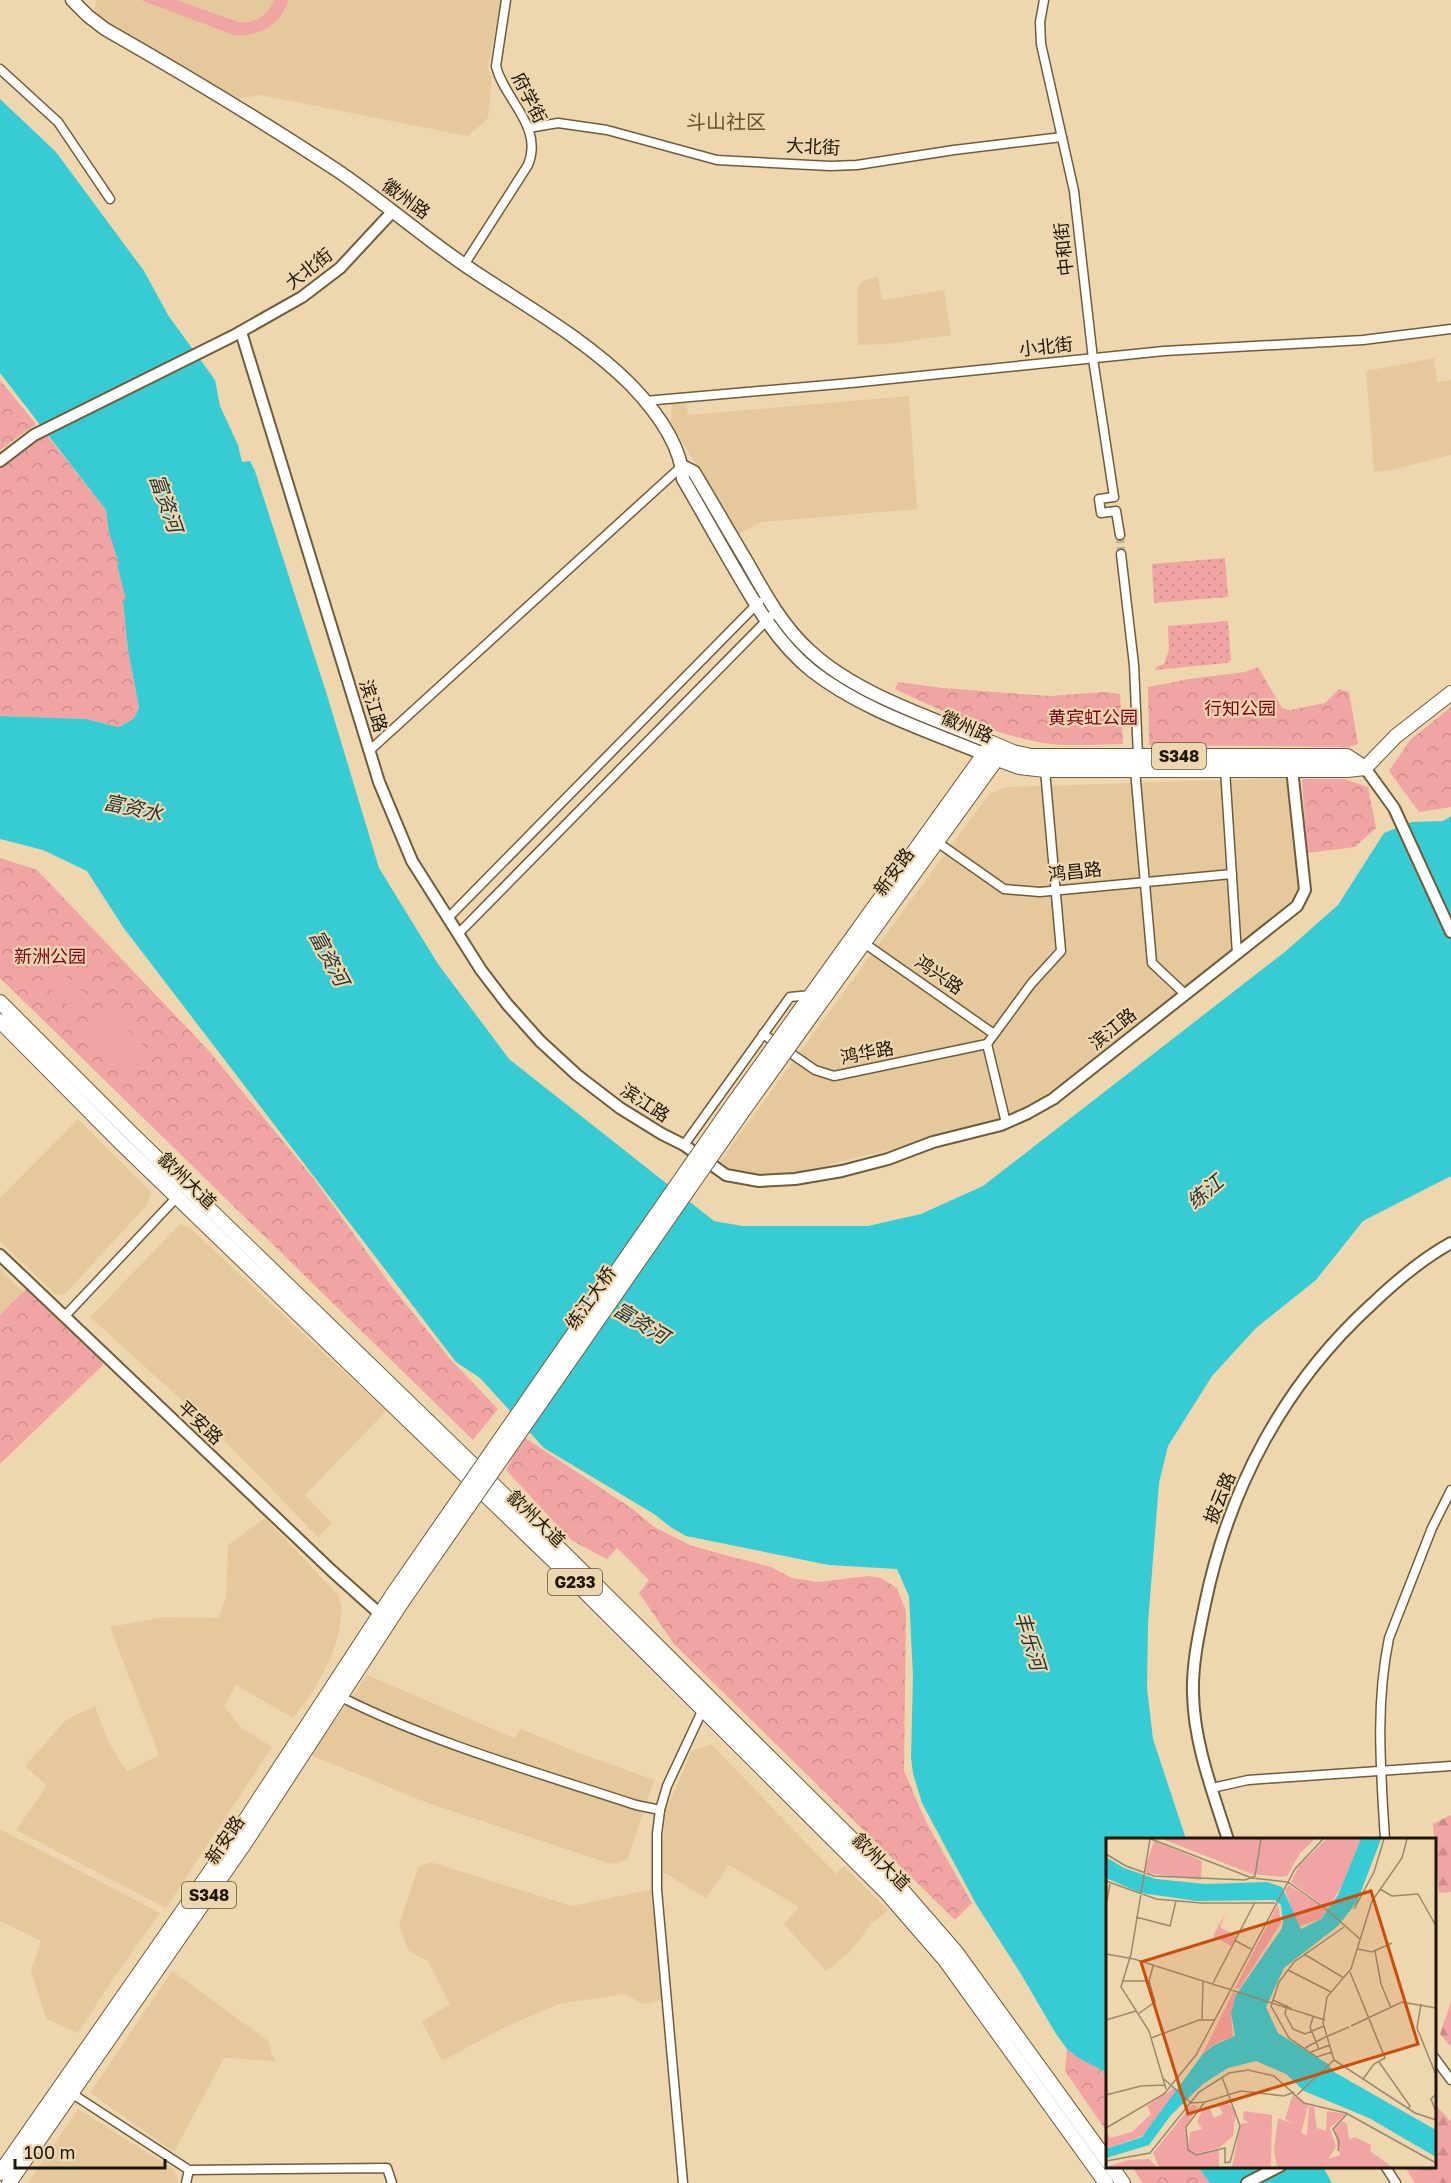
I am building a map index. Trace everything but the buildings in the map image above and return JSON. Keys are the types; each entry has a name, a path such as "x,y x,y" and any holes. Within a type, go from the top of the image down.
{"main road":[{"name":"徽州路","path":"72,0 96,23 328,165 464,265 592,351 624,378 645,401 667,433 682,466 683,479 766,621 799,660 840,690 882,711 994,751 1031,756 1225,769 1347,770 1365,768"},
{"name":"徽州路","path":"682,466 694,472 776,611 809,650 847,678 994,751 1019,767 1045,770 1137,763 1347,756 1365,768"},
{"path":"1365,768 1396,736 1451,693"},
{"name":"新安路","path":"806,1013 864,943 937,842 994,751"},
{"name":"新安路","path":"806,1013 811,995 994,751"},
{"name":"歙州大道","path":"0,1002 139,1142 570,1559 909,1896 956,1952 1106,2161"},
{"name":"练江大桥","path":"398,1598 743,1111 806,1013"},
{"name":"歙州大道","path":"0,1021 177,1197 561,1568 886,1892 945,1960 1106,2183"},
{"name":"新安路","path":"0,2174 235,1836 380,1614 398,1598"},
{"name":"新安路","path":"9,2183 245,1843 341,1697 398,1598"},
{"path":"1112,2168 1123,2183"}],"street":[{"name":"府学街","path":"464,265 528,165 532,147 528,128 518,106 498,74 496,66 506,0"},
{"name":"中和街","path":"1044,0 1040,22 1041,44 1074,191 1093,359 1114,497 1099,499 1101,513 1116,511 1119,535"},
{"path":"0,69 58,122 110,199"},
{"name":"大北街","path":"528,128 558,123 607,130 717,160 830,166 857,165 1062,136"},
{"name":"大北街","path":"0,461 34,435 237,334 318,286 340,268 393,211"},
{"name":"小北街","path":"645,401 1164,351 1363,340 1451,329"},
{"name":"滨江路","path":"237,334 385,800 411,861 481,970 509,1006 558,1058 620,1108 662,1134 684,1144 726,1175 759,1181 795,1179 866,1166 933,1142 1006,1123 1053,1099 1285,918 1297,906 1305,890 1292,769"},
{"path":"369,751 682,466"},
{"path":"1121,554 1134,665 1137,763 1152,963 1185,994"},
{"path":"448,918 766,595"},
{"path":"458,934 776,611"},
{"path":"1365,768 1394,808 1451,932"},
{"path":"1225,769 1237,954"},
{"path":"1006,1123 987,1044 1031,984 1061,951 1045,770"},
{"name":"鸿昌路","path":"937,842 1004,889 1025,892 1232,874"},
{"name":"鸿兴路","path":"864,943 994,1034"},
{"path":"684,1144 790,997 811,995"},
{"name":"鸿华路","path":"763,1034 815,1070 834,1076 987,1044"},
{"path":"64,1317 177,1197"},
{"name":"披云路","path":"1228,1838 1198,1737 1194,1706 1194,1677 1208,1592 1222,1539 1242,1486 1280,1413 1305,1374 1360,1314 1414,1267 1451,1243"},
{"name":"平安路","path":"0,1255 380,1614"},
{"path":"1385,1838 1378,1723 1380,1690 1389,1638 1432,1528 1451,1490"},
{"path":"341,1697 471,1750 636,1805 660,1810"},
{"path":"683,2183 657,1890 657,1834 660,1810 667,1786 703,1709"},
{"path":"1212,1788 1248,1780 1451,1766"},
{"path":"1436,2060 1451,2080"},
{"path":"71,2093 189,2170 387,2168 392,2183"},
{"path":"1247,2183 1276,2168"},
{"path":"1386,2168 1396,2183"},
{"path":"186,2183 189,2170"}],"shaded area":[{"path":"96,0 501,0 488,68 492,80 488,118 468,136 260,95 233,100 94,17"},
{"path":"878,277 882,300 944,290 951,335 887,344 858,345 857,290 862,281"},
{"path":"1434,358 1437,382 1451,380 1451,455 1392,470 1374,472 1366,371"},
{"path":"909,396 917,509 761,522 739,534 670,422 673,401 686,400 688,415"},
{"path":"1290,778 1300,898 1046,1099 1001,1122 791,1174 749,1178 741,1176 720,1161 989,794 1006,787"},
{"path":"78,1119 151,1192 147,1205 64,1295 55,1294 0,1241 0,1198"},
{"path":"180,1224 190,1228 386,1411 305,1495 332,1523 318,1537 207,1423 90,1317"},
{"path":"0,1269 23,1292 0,1315"},
{"path":"265,1518 338,1595 342,1608 339,1631 331,1658 312,1693 293,1718 236,1685 224,1706 240,1727 272,1747 166,1908 16,1830 47,1786 25,1766 66,1720 95,1706 107,1739 128,1771 159,1755 110,1627 163,1617 219,1618 226,1597 228,1545"},
{"path":"367,1675 514,1738 521,1729 654,1780 627,1860 611,1864 425,1802 311,1755"},
{"path":"712,1745 836,1874 844,1866 888,1910 871,1924 850,1952 826,1971 784,1924 799,1907 729,1865 706,1898 663,1872 664,1815 692,1750"},
{"path":"0,1829 160,1913 78,2033 46,2019 31,1970 41,1941 0,1921"},
{"path":"430,1862 572,1906 654,1889 663,2000 643,2004 625,1994 559,2004 503,2028 442,2061 422,2022 450,2004 428,1961 409,1951 399,1926 418,1867"},
{"path":"172,1971 267,2040 270,2043 271,2054 277,2061 224,2058 174,2152 90,2093"},
{"path":"78,2109 173,2169 178,2183 28,2183"}],"green space":[{"path":"141,0 177,0 238,22 250,22 264,15 274,0 289,0 280,16 268,28 252,34 234,35"},
{"path":"0,380 36,424 0,450"},
{"path":"47,435 106,510 109,532 120,564 117,566 127,599 123,602 128,650 139,708 134,718 118,727 86,719 0,716 0,467 36,439"},
{"path":"1225,558 1228,597 1154,603 1152,564"},
{"path":"1228,621 1231,660 1227,663 1155,670 1156,667 1164,664 1169,650 1168,626"},
{"name":"行知公园","path":"1258,667 1282,708 1290,710 1325,703 1339,689 1349,692 1358,744 1349,747 1149,745 1148,687 1245,672"},
{"name":"黄宾虹公园","path":"898,682 942,688 1050,696 1105,692 1120,694 1123,744 1053,744 1005,734 895,689"},
{"path":"1451,707 1451,807 1419,812 1389,771 1410,740"},
{"path":"1302,779 1344,779 1368,787 1376,828 1355,847 1307,853"},
{"name":"新洲公园","path":"0,858 37,870 210,1052 314,1179 392,1287 451,1360 498,1409 473,1440 0,978"},
{"path":"56,966 85,994 71,1008 42,980"},
{"path":"110,1012 147,1049 122,1075 85,1037"},
{"path":"27,1288 101,1359 103,1365 0,1464 0,1315"},
{"path":"524,1437 634,1510 654,1527 692,1546 771,1567 792,1578 818,1582 868,1576 881,1578 897,1588 906,1611 904,1771 926,1822 972,1903 955,1920 674,1644 639,1593 649,1580 617,1548 607,1559 571,1540 506,1470"},
{"path":"1451,1815 1451,1892 1439,1893 1433,1824"},
{"path":"1451,2002 1451,2047 1440,2034"},
{"path":"1067,2049 1106,2072 1106,2131 1065,2071"},
{"path":"1436,2105 1451,2122 1451,2183 1415,2183 1406,2168 1436,2168"},
{"path":"1133,2168 1199,2168 1210,2183 1143,2183"}],"water":[{"path":"0,99 56,152 144,271 168,315 215,380 220,406 238,445 242,462 250,461 255,471 327,695 379,868 438,964 509,1059 714,1221 742,1226 868,1226 921,1214 983,1186 1286,951 1338,905 1384,833 1412,822 1443,821 1451,816 1451,1176 1363,1221 1316,1280 1256,1328 1212,1376 1168,1446 1159,1483 1148,1623 1147,1688 1153,1739 1186,1838 1106,1838 1106,2072 1077,2057 1067,2049 1056,2034 976,1904 922,1803 911,1758 913,1676 909,1596 897,1569 829,1565 686,1536 654,1514 544,1448 480,1378 456,1362 123,927 87,871 43,850 0,839 0,716 86,719 118,727 134,718 139,708 128,650 123,601 126,599 117,565 119,564 109,532 106,510 0,373"},
{"path":"1199,2168 1324,2168 1332,2183 1210,2183"}],"tunnel":[{"path":"1120,535 1121,554"}],"district":[{"name":"斗山社区","path":"726,122"}],"water label":[{"name":"富资河","path":"166,503"},
{"name":"富资水","path":"133,808"},
{"name":"富资河","path":"329,958"},
{"name":"练江","path":"1205,1192"},
{"name":"富资河","path":"641,1323"},
{"name":"丰乐河","path":"1030,1641"}]}
